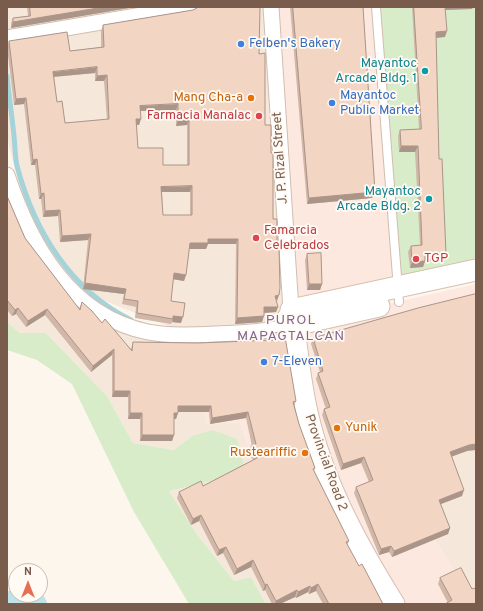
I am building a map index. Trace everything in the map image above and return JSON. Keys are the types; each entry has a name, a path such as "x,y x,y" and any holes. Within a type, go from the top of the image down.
{"main road":[{"path":"286,322 398,295 476,270"},
{"path":"398,295 476,284"},
{"name":"Provincial Road 2","path":"286,322 306,411 322,463 338,503 357,542 394,604"}],"street":[{"path":"7,38 189,7"},
{"name":"J. P. Rizal Street","path":"271,7 286,322"},
{"path":"7,175 28,230 40,251 67,286 98,311 147,332 164,334 203,334 286,322"}],"lane":[{"path":"376,7 398,295"}],"shaded area":[{"path":"7,7 153,7 7,31"},
{"path":"220,7 266,7 286,307 274,323 173,328 78,290 27,215 7,138 7,44"},
{"path":"276,7 372,7 396,284 295,304"},
{"path":"7,172 54,271 113,319 203,334 206,424 240,422 261,485 394,604 266,604 251,577 234,581 196,533 169,491 220,479 192,436 174,450 133,443 107,396 46,333 20,333 7,322"},
{"path":"476,284 476,329 392,474 476,604 394,604 261,485 240,422 206,424 203,334 294,325"},
{"path":"476,329 476,604 392,474"}],"green space":[{"path":"379,7 476,7 476,264 401,283"},
{"path":"7,322 20,333 46,333 107,396 133,443 174,450 192,436 213,430 237,439 244,465 220,479 169,491 196,533 234,581 251,577 266,604 189,604 134,512 72,384 37,360 7,350"}],"building":[{"path":"30,7 104,7 13,22 13,18 30,16"},
{"path":"260,7 259,54 265,53 265,125 271,125 271,153 273,153 273,219 277,219 277,247 279,247 280,288 279,295 275,296 278,307 264,307 264,316 237,318 238,239 208,239 208,243 190,243 186,275 174,273 171,301 185,303 183,317 173,316 173,319 137,313 138,301 124,299 126,289 85,283 91,234 62,236 60,210 45,211 44,193 41,194 37,159 33,160 26,98 16,99 9,41 67,32 70,51 104,47 103,25 193,10 197,8","holes":["97,67 97,76 107,75 109,119 65,123 62,101 57,102 53,72","178,104 178,120 189,120 189,165 163,165 163,148 138,148 136,119 141,119 140,106","192,186 192,215 163,215 161,187"]},
{"name":"Mayantoc Public Market","path":"293,7 363,7 375,192 309,198"},
{"path":"414,7 445,7 447,31 436,32 439,159 442,159 446,254 425,255 425,261 412,262 411,246 422,245 418,146 401,146 400,130 421,129"},
{"path":"7,196 25,238 80,310 82,302 102,323 105,319 132,351 133,342 198,343 273,340 274,333 284,331 296,401 293,402 299,424 315,468 313,469 349,541 346,542 359,566 362,564 383,604 329,604 318,584 298,592 297,590 276,601 267,584 265,585 253,560 237,569 226,547 219,550 201,515 193,519 179,492 201,481 203,486 257,458 251,446 256,444 248,412 212,418 211,406 178,406 178,413 174,413 174,435 142,435 142,413 130,413 130,391 114,391 114,349 93,366 47,309 28,321 18,308 15,310 7,300"},
{"path":"321,253 322,284 309,284 307,254"},
{"path":"476,294 476,444 450,452 464,490 439,500 450,528 394,551 391,546 381,549 356,487 373,480 364,457 343,464 324,409 330,407 318,373 323,371 313,338 418,308"},
{"path":"461,568 472,589 474,588 476,590 476,604 445,604 452,600 440,578"}],"waterway":[{"path":"7,76 17,166 24,190 44,235 73,275 90,292 109,307 131,320"}],"place":[{"name":"Felben's Bakery","path":"241,44"},
{"name":"Mayantoc Arcade Bldg. 1","path":"425,71"},
{"name":"Mang Cha-a","path":"251,98"},
{"name":"Mayantoc Public Market","path":"332,103"},
{"name":"Farmacia Manalac","path":"259,116"},
{"name":"Mayantoc Arcade Bldg. 2","path":"429,199"},
{"name":"Famarcia Celebrados","path":"256,238"},
{"name":"TGP","path":"416,259"},
{"name":"7-Eleven","path":"264,362"},
{"name":"Yunik","path":"337,428"},
{"name":"Rusteariffic","path":"305,453"}],"district":[{"name":"PUROL MAPAGTALCAN","path":"291,330"}]}
